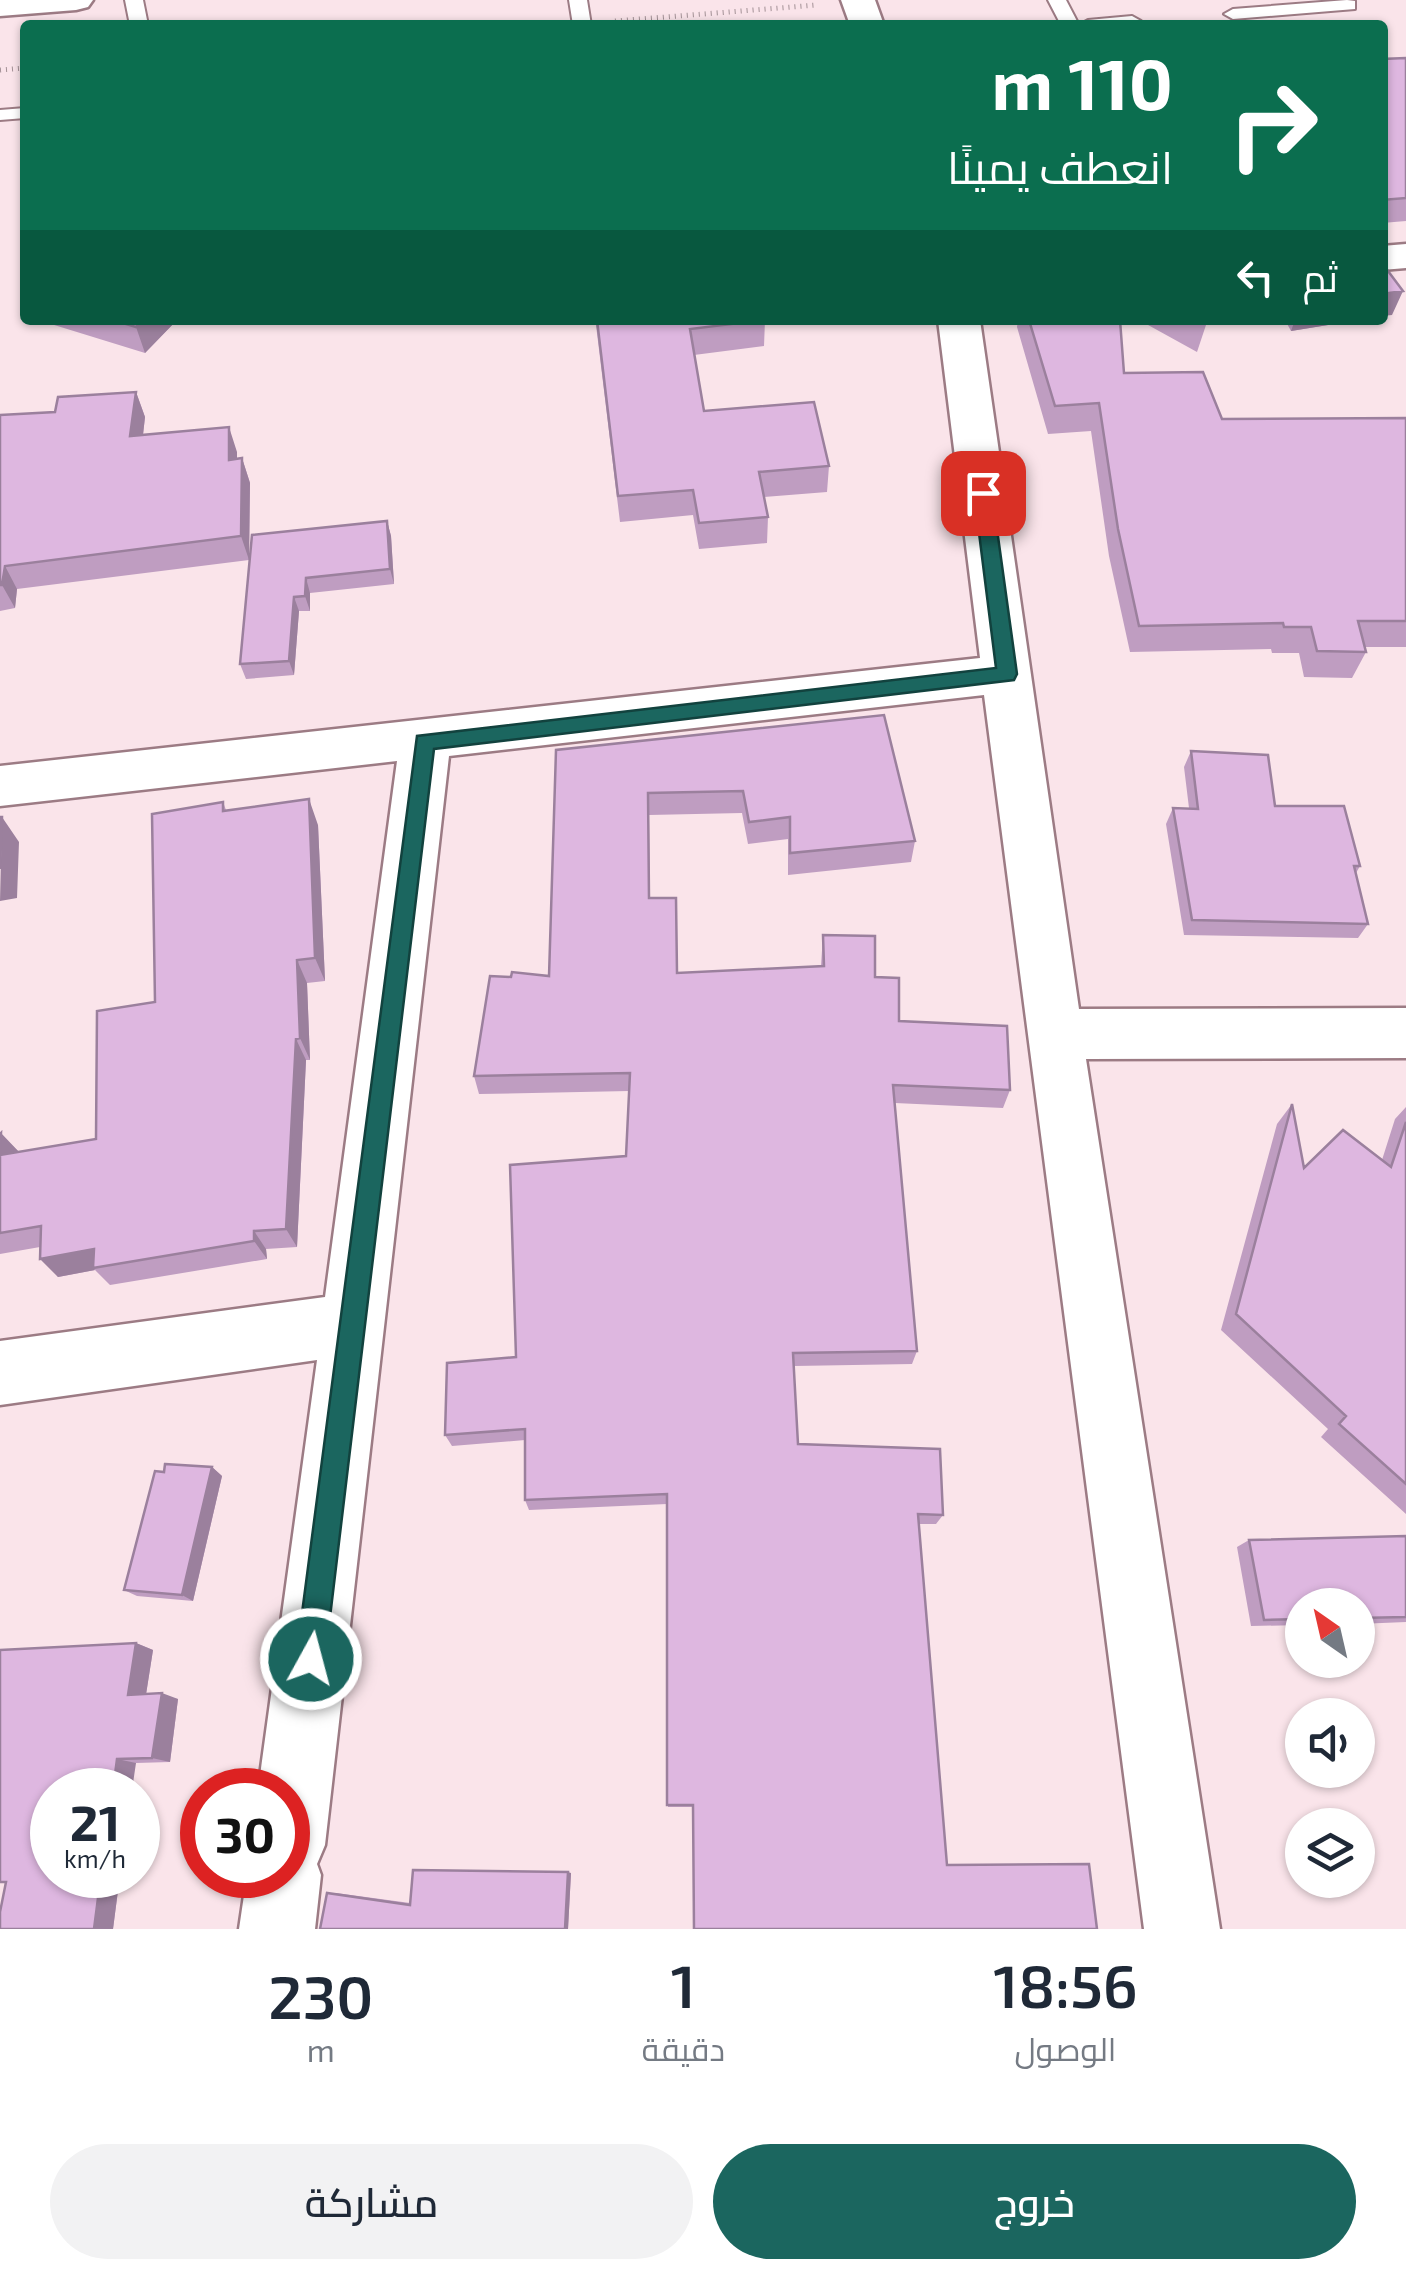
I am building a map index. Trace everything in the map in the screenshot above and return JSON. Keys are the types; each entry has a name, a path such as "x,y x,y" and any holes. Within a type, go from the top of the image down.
{"street":[{"path":"8,4 76,0"},
{"path":"959,325 1054,1034 1182,1929"},
{"path":"0,786 424,742 1007,674"},
{"path":"298,1768 424,742"},
{"path":"1054,1034 1406,1033"},
{"path":"0,1372 352,1324"},
{"path":"277,1929 281,1898"}],"lane":[{"path":"1233,14 1293,5 1349,5"}],"path":[{"path":"656,20 861,9"}],"building":[{"path":"1406,58 1406,198 1388,200 1388,59"},
{"path":"1388,271 1403,291 1388,293"},
{"path":"598,325 723,325 690,329 704,411 814,402 829,466 759,472 768,517 699,523 693,490 618,496"},
{"path":"1031,325 1120,325 1124,373 1203,372 1222,419 1406,418 1406,621 1358,621 1366,652 1317,651 1311,627 1284,627 1283,623 1139,626 1118,529 1099,403 1055,406"},
{"path":"136,392 130,436 229,427 229,460 242,458 241,536 5,566 0,585 0,415 55,412 58,397"},
{"path":"387,521 390,569 306,578 305,596 294,597 289,661 240,664 252,535"},
{"path":"884,715 915,841 790,853 790,817 749,822 743,791 648,793 649,898 676,898 677,973 824,966 823,935 875,936 875,977 899,978 899,1021 1007,1026 1010,1090 893,1085 917,1351 793,1353 798,1444 940,1449 943,1515 918,1514 947,1865 1089,1864 1097,1929 694,1929 693,1805 667,1805 667,1494 525,1500 525,1429 445,1435 447,1363 516,1357 510,1165 626,1156 630,1073 474,1076 490,976 511,977 512,972 549,976 556,750"},
{"path":"1191,751 1268,755 1275,806 1344,806 1360,866 1354,866 1368,924 1192,920 1173,808 1198,809"},
{"path":"309,799 315,958 297,960 300,1038 296,1039 286,1229 254,1231 254,1241 93,1268 94,1249 40,1259 41,1226 0,1233 0,1155 96,1139 97,1011 155,1002 152,814 223,802 223,811"},
{"path":"1292,1104 1304,1168 1343,1130 1391,1167 1406,1122 1406,1484 1339,1424 1346,1416 1236,1314"},
{"path":"165,1464 212,1467 182,1595 124,1590 155,1471 164,1472"},
{"path":"1406,1536 1406,1617 1375,1618 1375,1588 1285,1588 1285,1619 1264,1620 1249,1540"},
{"path":"136,1643 128,1695 162,1693 152,1758 117,1759 116,1768 30,1768 30,1898 98,1898 94,1929 0,1929 6,1882 0,1882 0,1650"},
{"path":"413,1870 568,1872 565,1929 320,1929 327,1893 410,1905"}],"route":[{"path":"311,1659 424,742 1007,674 983,493"}]}
